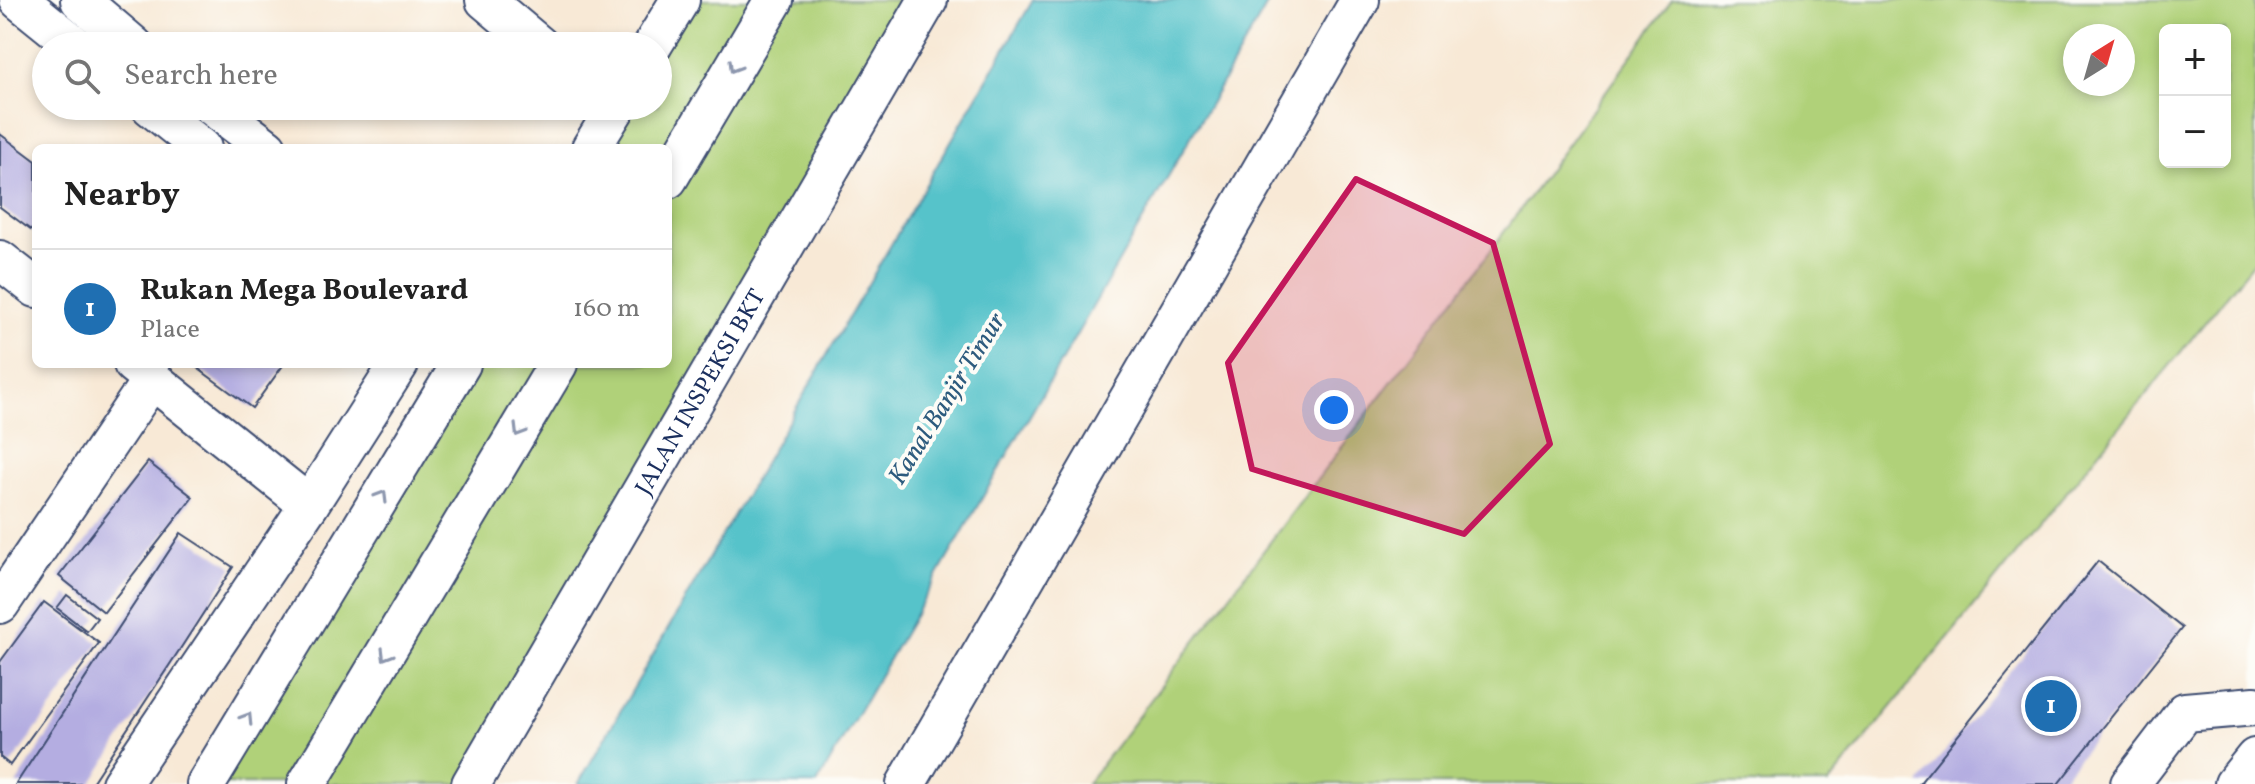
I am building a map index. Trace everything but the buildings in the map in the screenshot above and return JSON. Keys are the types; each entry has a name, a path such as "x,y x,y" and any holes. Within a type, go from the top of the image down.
{"street":[{"path":"19,0 59,32"},
{"path":"80,0 118,32"},
{"path":"485,0 523,32"},
{"path":"661,32 680,0"},
{"path":"672,172 774,0"},
{"name":"JALAN INSPEKSI BKT","path":"471,784 928,0"},
{"path":"906,784 1360,0"},
{"path":"167,120 197,144"},
{"path":"230,120 262,144"},
{"path":"593,144 607,120"},
{"path":"0,260 32,285"},
{"path":"121,784 309,505 396,368"},
{"path":"206,784 459,368"},
{"path":"307,784 556,368"},
{"path":"0,604 143,372 309,505"},
{"path":"2130,784 2185,712 2255,706"},
{"path":"2234,784 2255,758"}],"highlighted area":[{"path":"1356,179 1493,243 1550,444 1464,534 1252,469 1228,363"}],"green space":[{"path":"679,0 925,0 470,784 203,784 459,368 672,368 672,144 592,144 607,120 672,120 672,32 664,32"},
{"path":"1672,0 2255,0 2255,261 1829,784 1087,784 1488,254"}],"water":[{"name":"Kanal Banjir Timur","path":"1033,0 1270,0 817,784 578,784"}],"place":[{"name":"Rukan Mega Boulevard","path":"2051,706"}]}
